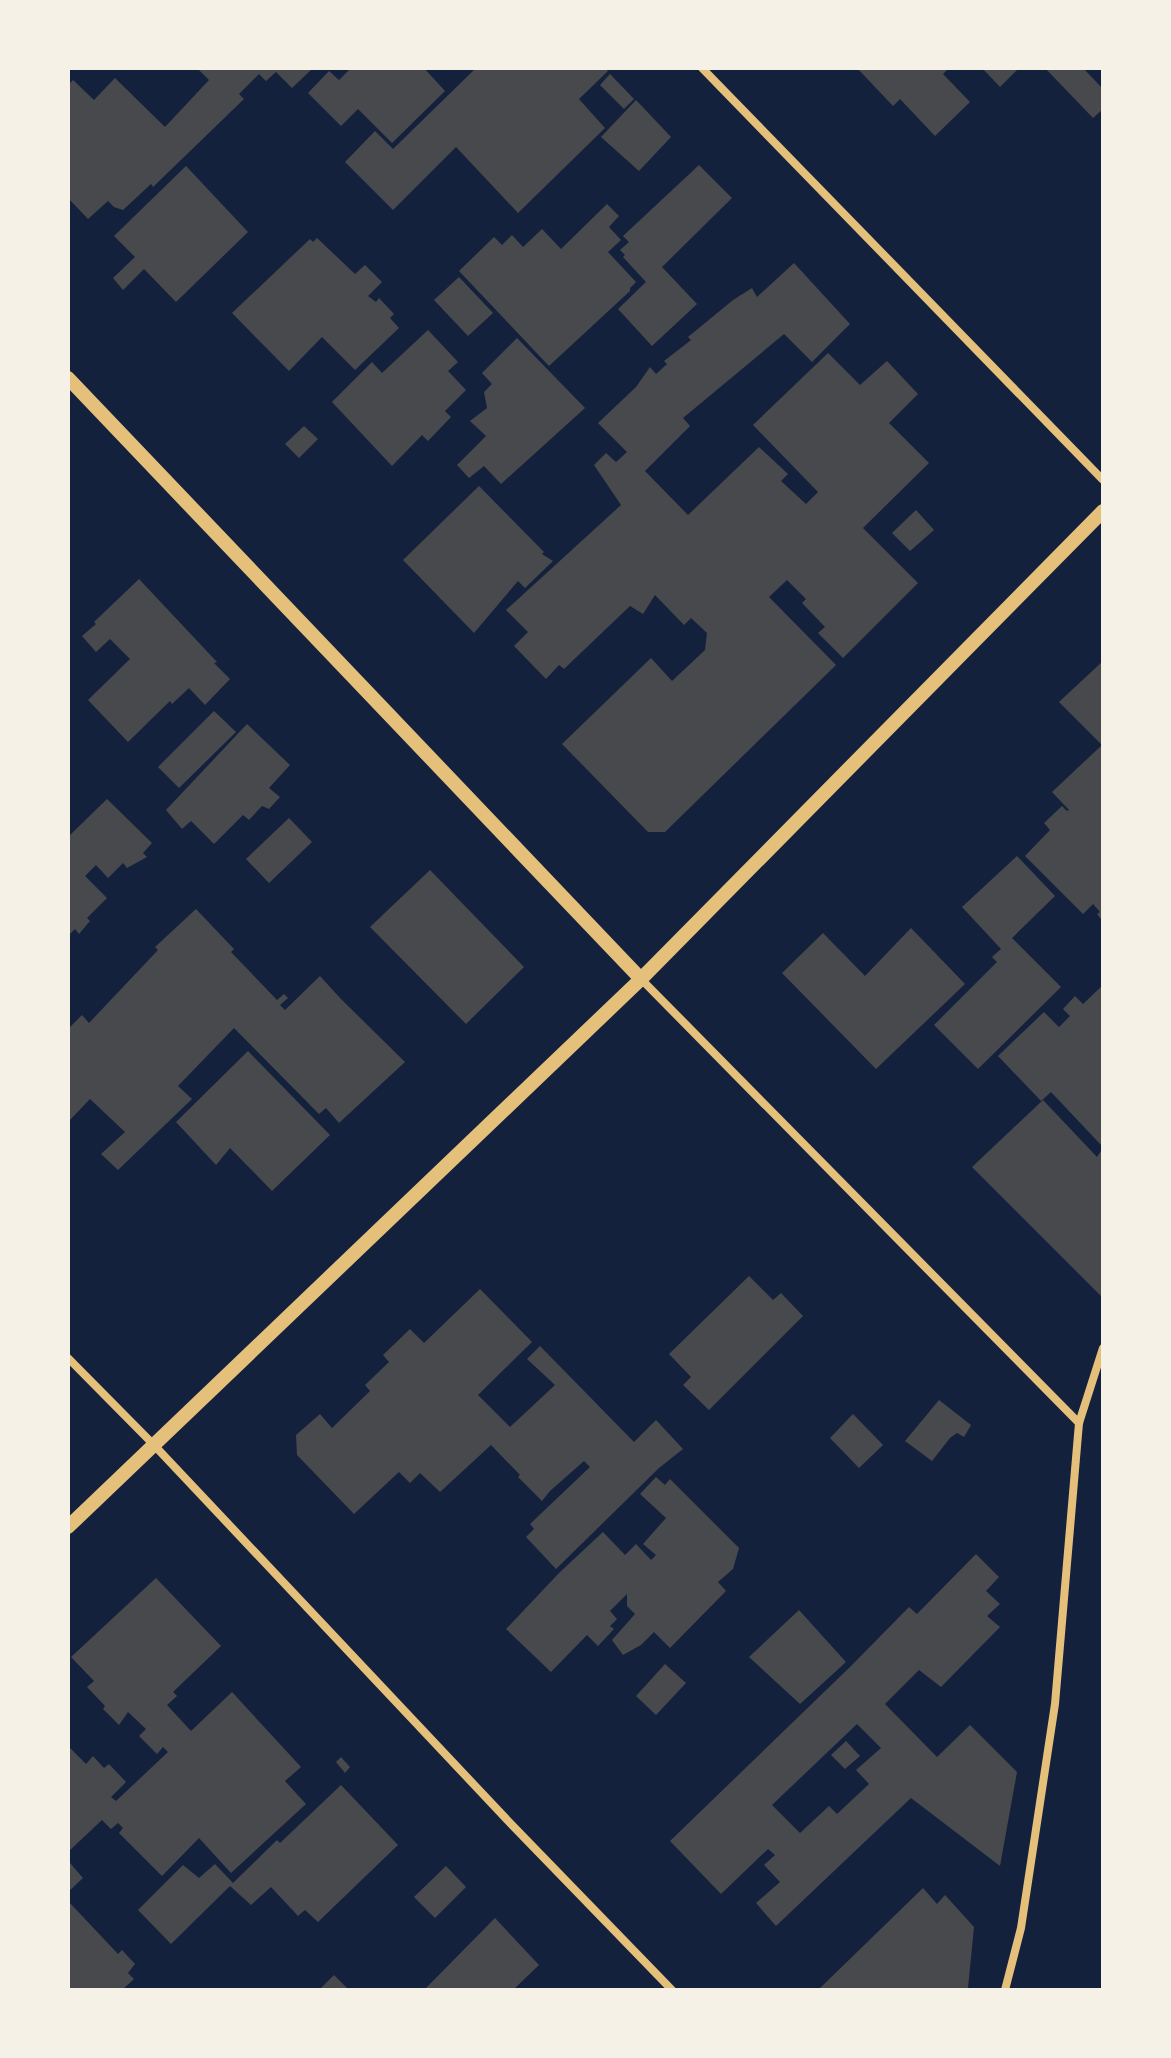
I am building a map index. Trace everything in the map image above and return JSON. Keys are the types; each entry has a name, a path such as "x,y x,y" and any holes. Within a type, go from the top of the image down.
{"street":[{"path":"702,68 1103,480"},
{"path":"68,378 641,979 1079,1423"},
{"path":"68,1527 641,979 1103,511"},
{"path":"1005,1990 1021,1928 1055,1704 1079,1423 1103,1348"},
{"path":"68,1358 672,1990"}],"building":[{"path":"197,68 313,68 292,88 276,72 266,81 259,74 239,94 244,99 153,187 151,184 123,210 108,201 88,219 68,198 68,85 73,80 94,100 115,78 165,127 209,80"},
{"path":"351,68 424,68 445,91 392,143 358,109 341,126 308,93 329,71 339,80"},
{"path":"476,68 605,68 608,71 579,99 605,128 518,213 456,147 393,210 345,162 375,131 393,149"},
{"path":"857,68 949,68 943,74 970,102 935,136 900,99 893,106"},
{"path":"982,68 1019,68 1000,87"},
{"path":"1045,68 1083,68 1103,89 1103,109 1093,118"},
{"path":"610,74 634,99 624,109 600,85"},
{"path":"636,100 671,137 639,171 601,137"},
{"path":"699,165 732,198 662,267 697,304 652,346 618,309 646,282 623,257 625,255 620,250 629,242 623,236"},
{"path":"186,166 248,232 176,302 144,269 123,290 113,278 135,257 114,236"},
{"path":"607,204 619,216 609,227 621,240 608,252 636,282 549,366 459,271 494,237 502,245 512,235 523,247 542,229 561,249"},
{"path":"317,238 355,274 365,265 382,282 368,296 376,302 379,298 394,314 390,318 399,328 355,370 322,337 289,371 232,313 310,239 313,242"},
{"path":"794,263 850,324 812,362 784,334 683,418 690,426 645,471 688,515 759,447 788,474 781,481 806,504 818,492 753,425 828,353 860,385 887,361 918,394 889,423 929,463 863,528 918,583 843,658 818,633 825,627 802,603 806,599 787,580 769,597 836,665 665,832 648,832 562,744 651,658 672,681 705,650 707,633 691,618 684,625 655,595 643,614 630,606 564,669 559,665 546,679 514,646 528,632 506,610 621,505 594,465 606,453 616,462 627,452 598,423 636,387 650,367 656,374 667,364 664,361 691,340 688,337 733,300 752,288 757,297"},
{"path":"459,277 493,313 468,336 434,300"},
{"path":"428,330 458,362 448,371 466,390 445,411 451,417 428,441 422,435 392,466 332,402 372,362 382,373"},
{"path":"517,338 585,408 501,484 484,466 469,478 457,465 486,436 470,421 487,408 484,392 492,384 482,373"},
{"path":"304,426 318,439 299,458 285,444"},
{"path":"479,486 544,552 542,554 553,561 525,588 518,581 474,633 403,560"},
{"path":"916,510 934,530 910,551 892,533"},
{"path":"139,579 230,679 205,705 189,688 172,704 170,701 128,742 88,700 130,659 110,639 96,652 82,636"},
{"path":"1103,661 1103,922 1093,904 1083,914 1025,856 1050,830 1044,823 1062,806 1069,810 1052,792 1102,745 1059,702"},
{"path":"214,711 236,732 179,788 158,767"},
{"path":"247,724 290,765 269,788 280,797 269,809 262,806 249,820 243,815 214,844 191,821 182,829 166,810"},
{"path":"107,799 152,843 143,853 147,857 127,868 123,863 108,878 96,865 85,876 107,898 87,918 90,921 79,934 75,929 68,936 68,837"},
{"path":"289,818 312,842 269,883 246,859"},
{"path":"1017,856 1055,896 1012,938 1061,987 978,1069 934,1025 997,962 992,957 1001,949 962,907"},
{"path":"430,870 524,967 466,1024 370,927"},
{"path":"196,909 234,949 231,952 277,1000 284,994 288,998 280,1005 285,1010 320,976 405,1062 339,1123 326,1108 319,1114 234,1028 178,1086 192,1099 118,1170 101,1154 125,1132 90,1099 68,1122 68,1029 82,1015 89,1023 158,950 155,947"},
{"path":"911,928 965,984 876,1069 782,973 823,933 865,976"},
{"path":"1103,985 1101,1145 1051,1092 1041,1101 998,1056 1044,1012 1059,1027 1070,1016 1063,1009 1075,996 1083,1004"},
{"path":"248,1051 330,1135 272,1191 230,1148 216,1165 176,1122"},
{"path":"1043,1100 1097,1157 1103,1148 1103,1298 972,1167"},
{"path":"749,1276 773,1300 781,1293 803,1316 709,1410 683,1385 691,1377 669,1354"},
{"path":"480,1289 532,1342 478,1395 510,1427 555,1385 527,1359 540,1346 634,1442 656,1420 683,1449 659,1468 556,1569 526,1537 534,1529 530,1524 590,1467 584,1461 542,1501 491,1445 440,1492 420,1473 410,1483 399,1472 354,1514 297,1455 296,1435 320,1414 332,1428 370,1391 365,1385 389,1362 383,1355 410,1329 424,1343"},
{"path":"939,1400 971,1425 964,1437 957,1433 950,1438 932,1461 905,1441"},
{"path":"853,1414 883,1445 859,1468 830,1438"},
{"path":"656,1477 665,1485 670,1479 739,1548 733,1569 718,1582 726,1591 670,1648 654,1632 641,1645 623,1655 612,1640 635,1614 627,1606 627,1594 610,1611 617,1619 610,1626 614,1629 598,1646 587,1635 551,1672 506,1629 603,1532 625,1555 636,1544 651,1560 656,1555 643,1544 666,1518 640,1494"},
{"path":"976,1554 999,1577 986,1591 1000,1604 987,1616 1000,1627 941,1687 919,1670 885,1704 937,1757 970,1725 1017,1772 1000,1866 911,1798 776,1926 756,1903 780,1882 764,1865 775,1855 768,1849 721,1894 670,1841 909,1607 917,1614","holes":["857,1724 881,1748 856,1770 869,1784 837,1814 829,1806 800,1833 772,1805"]},
{"path":"156,1578 221,1646 173,1692 177,1696 167,1705 191,1731 232,1692 301,1767 285,1781 306,1804 231,1873 199,1838 162,1876 119,1833 123,1828 118,1823 111,1829 102,1820 68,1852 68,1746 86,1764 93,1756 104,1768 109,1764 126,1782 111,1797 116,1801 168,1752 163,1747 157,1754 139,1736 146,1729 128,1712 119,1725 87,1687 94,1681 71,1657"},
{"path":"799,1610 846,1662 800,1704 749,1657"},
{"path":"665,1664 686,1683 656,1715 636,1696"},
{"path":"846,1741 860,1756 845,1769 831,1755"},
{"path":"341,1757 350,1767 345,1773 336,1762"},
{"path":"341,1785 398,1845 318,1922 305,1910 298,1916 271,1887 251,1905 230,1886 171,1944 138,1910 183,1865 199,1878 215,1864 233,1883"},
{"path":"70,1863 83,1878 68,1892 68,1865"},
{"path":"446,1866 466,1887 435,1918 414,1897"},
{"path":"923,1888 937,1904 945,1895 974,1927 968,1988 818,1990"},
{"path":"68,1901 118,1954 122,1950 135,1964 128,1973 134,1979 122,1990 68,1990"},
{"path":"495,1918 539,1965 513,1990 424,1990"},
{"path":"334,1975 349,1990 319,1990"}]}
